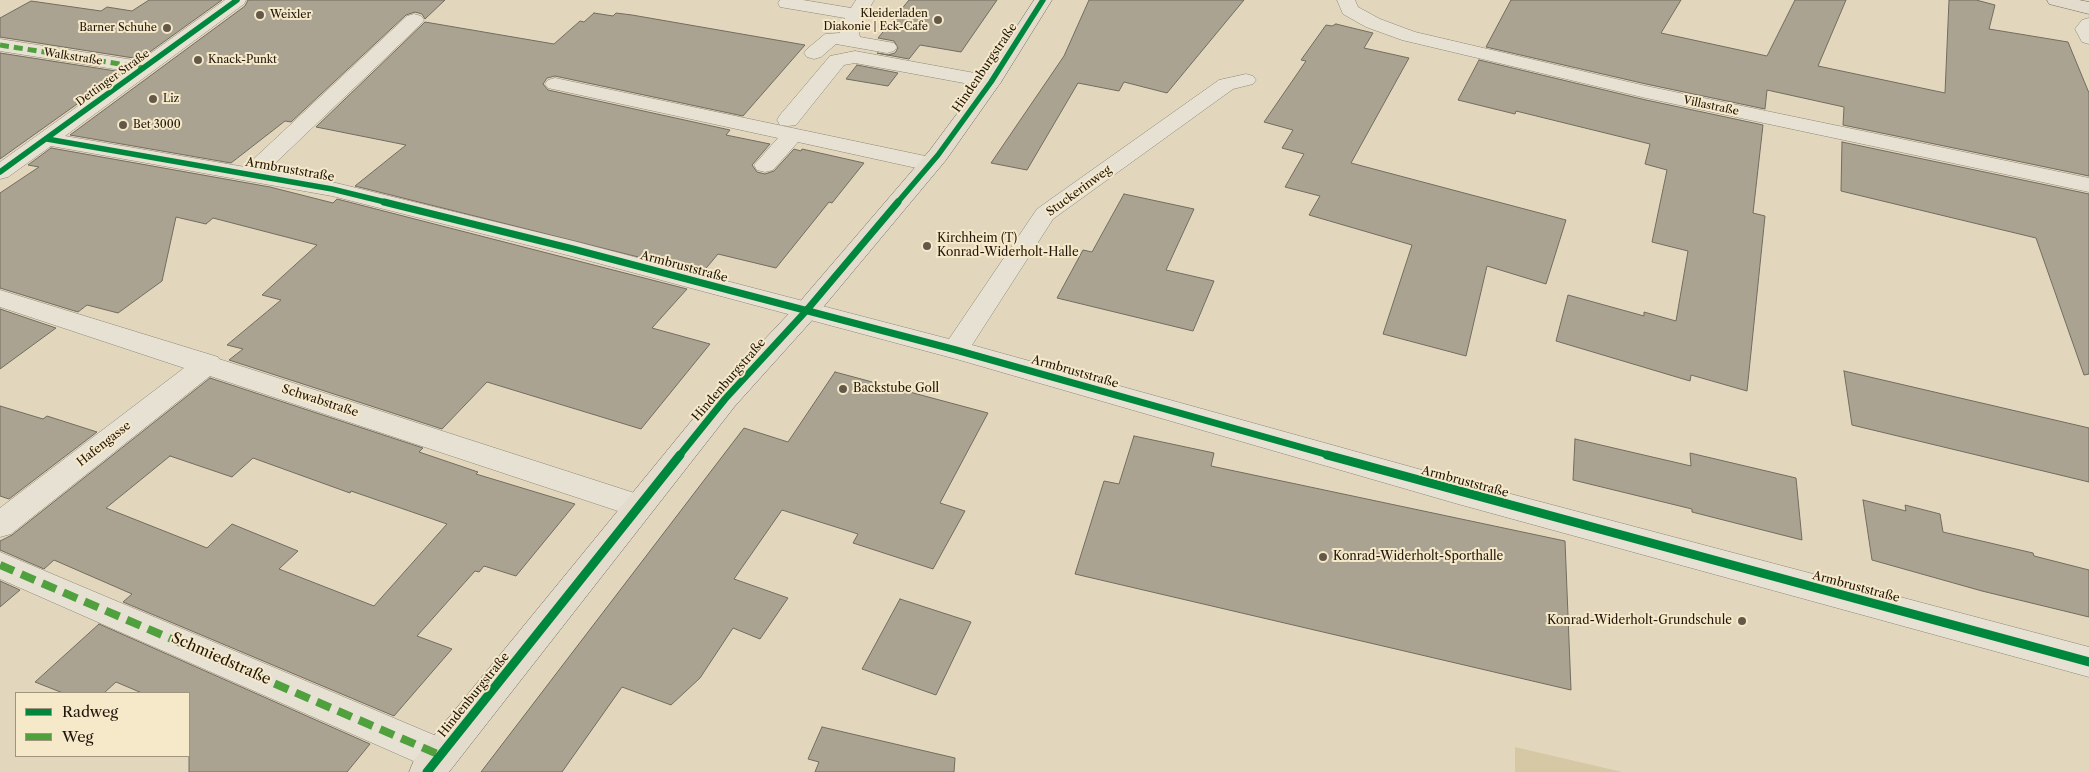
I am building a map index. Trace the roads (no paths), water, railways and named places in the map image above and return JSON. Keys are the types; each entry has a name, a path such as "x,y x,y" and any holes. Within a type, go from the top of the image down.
{"main road":[{"name":"Hindenburgstraße","path":"434,764 724,399 806,311 930,164 995,75 1043,0"},
{"path":"2056,0 2089,8"}],"street":[{"name":"Dettinger Straße","path":"0,172 237,0"},
{"path":"790,0 788,2 861,7 848,29 852,41"},
{"name":"Villastraße","path":"1346,0 1350,10 1373,23 1409,36 1646,92 2089,185"},
{"name":"Armbruststraße","path":"252,174 414,20"},
{"path":"2089,24 2085,29 2089,38"},
{"path":"814,53 832,38 852,41 995,75"},
{"name":"Walkstraße","path":"0,45 145,68"},
{"path":"765,165 837,60 855,57 995,75"},
{"name":"Stuckerinweg","path":"956,350 1045,214 1226,84 1246,80"},
{"path":"556,84 791,127 930,164"},
{"name":"Armbruststraße","path":"47,139 332,188 420,210 956,350 1458,492 2089,662"},
{"name":"Schwabstraße","path":"0,298 208,364 640,506"},
{"name":"Hafengasse","path":"0,525 208,364"},
{"name":"Schmiedstraße","path":"0,565 434,764"}],"place":[{"name":"Weixler","path":"260,15"},
{"name":"Kleiderladen Diakonie | Eck-Cafe","path":"938,20"},
{"name":"Barner Schuhe","path":"167,28"},
{"name":"Knack-Punkt","path":"198,60"},
{"name":"Liz","path":"153,99"},
{"name":"Bet 3000","path":"123,125"},
{"name":"Kirchheim (T) Konrad-Widerholt-Halle","path":"927,246"},
{"name":"Backstube Goll","path":"843,389"},
{"name":"Konrad-Widerholt-Sporthalle","path":"1323,557"},
{"name":"Konrad-Widerholt-Grundschule","path":"1742,621"}]}
